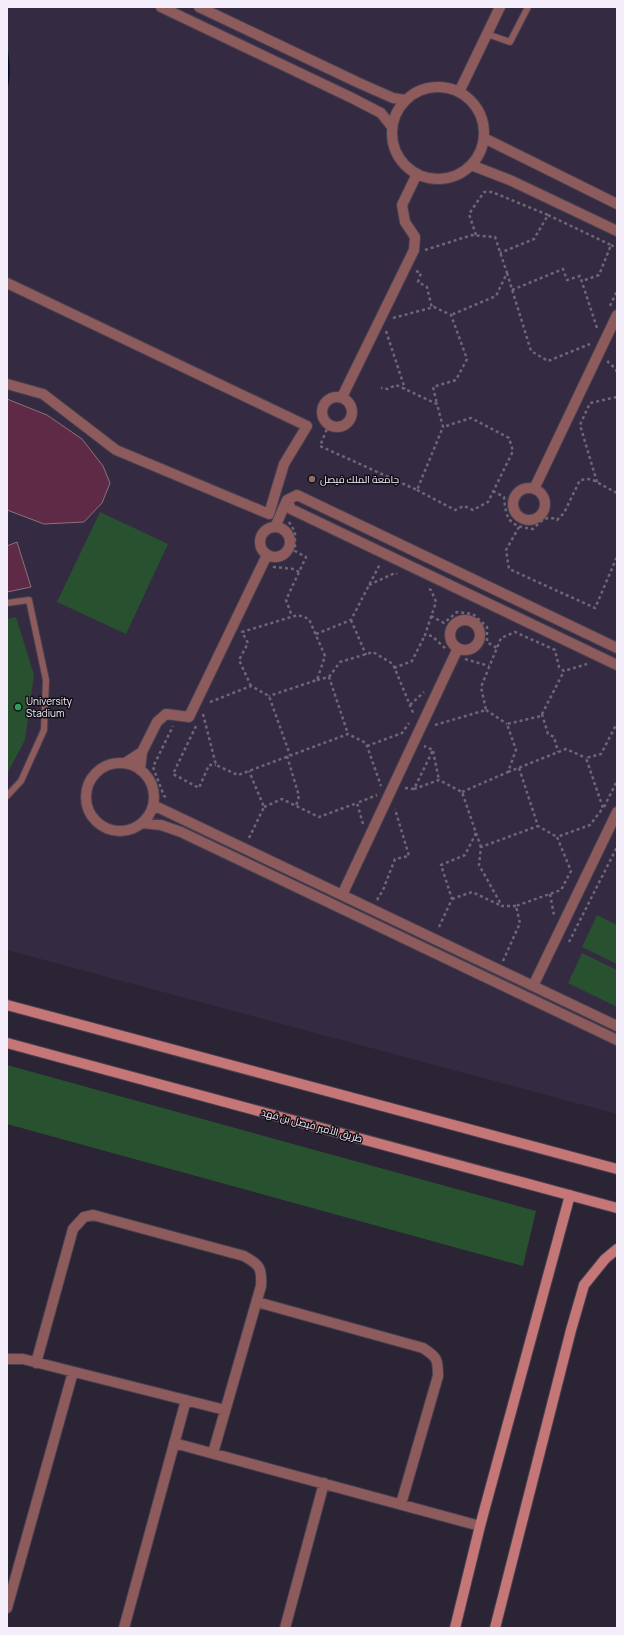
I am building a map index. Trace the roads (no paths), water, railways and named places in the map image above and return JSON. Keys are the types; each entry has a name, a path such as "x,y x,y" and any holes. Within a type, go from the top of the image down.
{"main road":[{"path":"7,1005 617,1169"},
{"name":"طريق الأمير فيصل بن فهد","path":"7,1043 617,1208"},
{"path":"454,1628 480,1526 570,1195"},
{"path":"495,1628 571,1330 584,1285 606,1259 617,1249"}],"street":[{"path":"161,7 381,113 392,127"},
{"path":"199,7 359,83 393,98 405,100"},
{"path":"459,92 500,7"},
{"path":"433,86 444,86 459,92 471,100 480,112 484,128 484,138 482,149 471,165 453,177 443,179 432,179 417,174 405,166 394,148 391,138 395,116 405,100 423,89 433,86"},
{"path":"484,138 617,204"},
{"path":"471,165 512,181 617,231"},
{"path":"342,397 414,250 415,237 405,222 402,205 417,174"},
{"path":"7,283 307,426 284,464 269,514 116,450 43,394 7,384"},
{"path":"534,489 617,315"},
{"path":"333,397 342,397 350,404 352,414 351,419 343,426 338,427 329,424 323,417 322,412 325,403 333,397"},
{"path":"275,527 289,504 298,495 617,648"},
{"path":"289,504 385,553 617,665"},
{"path":"275,527 284,530 288,534 290,544 286,553 277,557 267,555 261,548 261,538 266,530 275,527"},
{"path":"140,770 142,752 157,722 166,714 189,717 267,555"},
{"path":"342,895 458,648"},
{"path":"125,763 142,752"},
{"path":"125,763 136,766 140,770 145,773 151,782 154,793 153,805 149,815 142,823 132,829 121,831 110,829 101,825 93,817 88,807 86,796 88,785 94,775 103,768 113,764 125,763"},
{"path":"153,805 617,1026"},
{"path":"534,986 617,812"},
{"path":"142,823 161,825 180,832 617,1040"},
{"path":"36,1362 73,1229 84,1217 93,1215 244,1256 256,1262 262,1272 261,1286 213,1453"},
{"path":"257,1302 423,1348 432,1354 438,1362 438,1376 401,1504"},
{"path":"7,1359 23,1359 36,1362 225,1410"},
{"path":"7,1608 73,1372"},
{"path":"124,1628 186,1400"},
{"path":"174,1443 480,1526"},
{"path":"285,1628 324,1483"}],"lane":[{"path":"487,34 510,42 528,7"},
{"path":"7,603 28,600 46,680 44,730 21,781 7,796"}],"water":[{"path":"7,45 10,69 7,92"}],"place":[{"name":"جامعة الملك فيصل","path":"312,479"},
{"name":"University Stadium","path":"18,707"}]}
